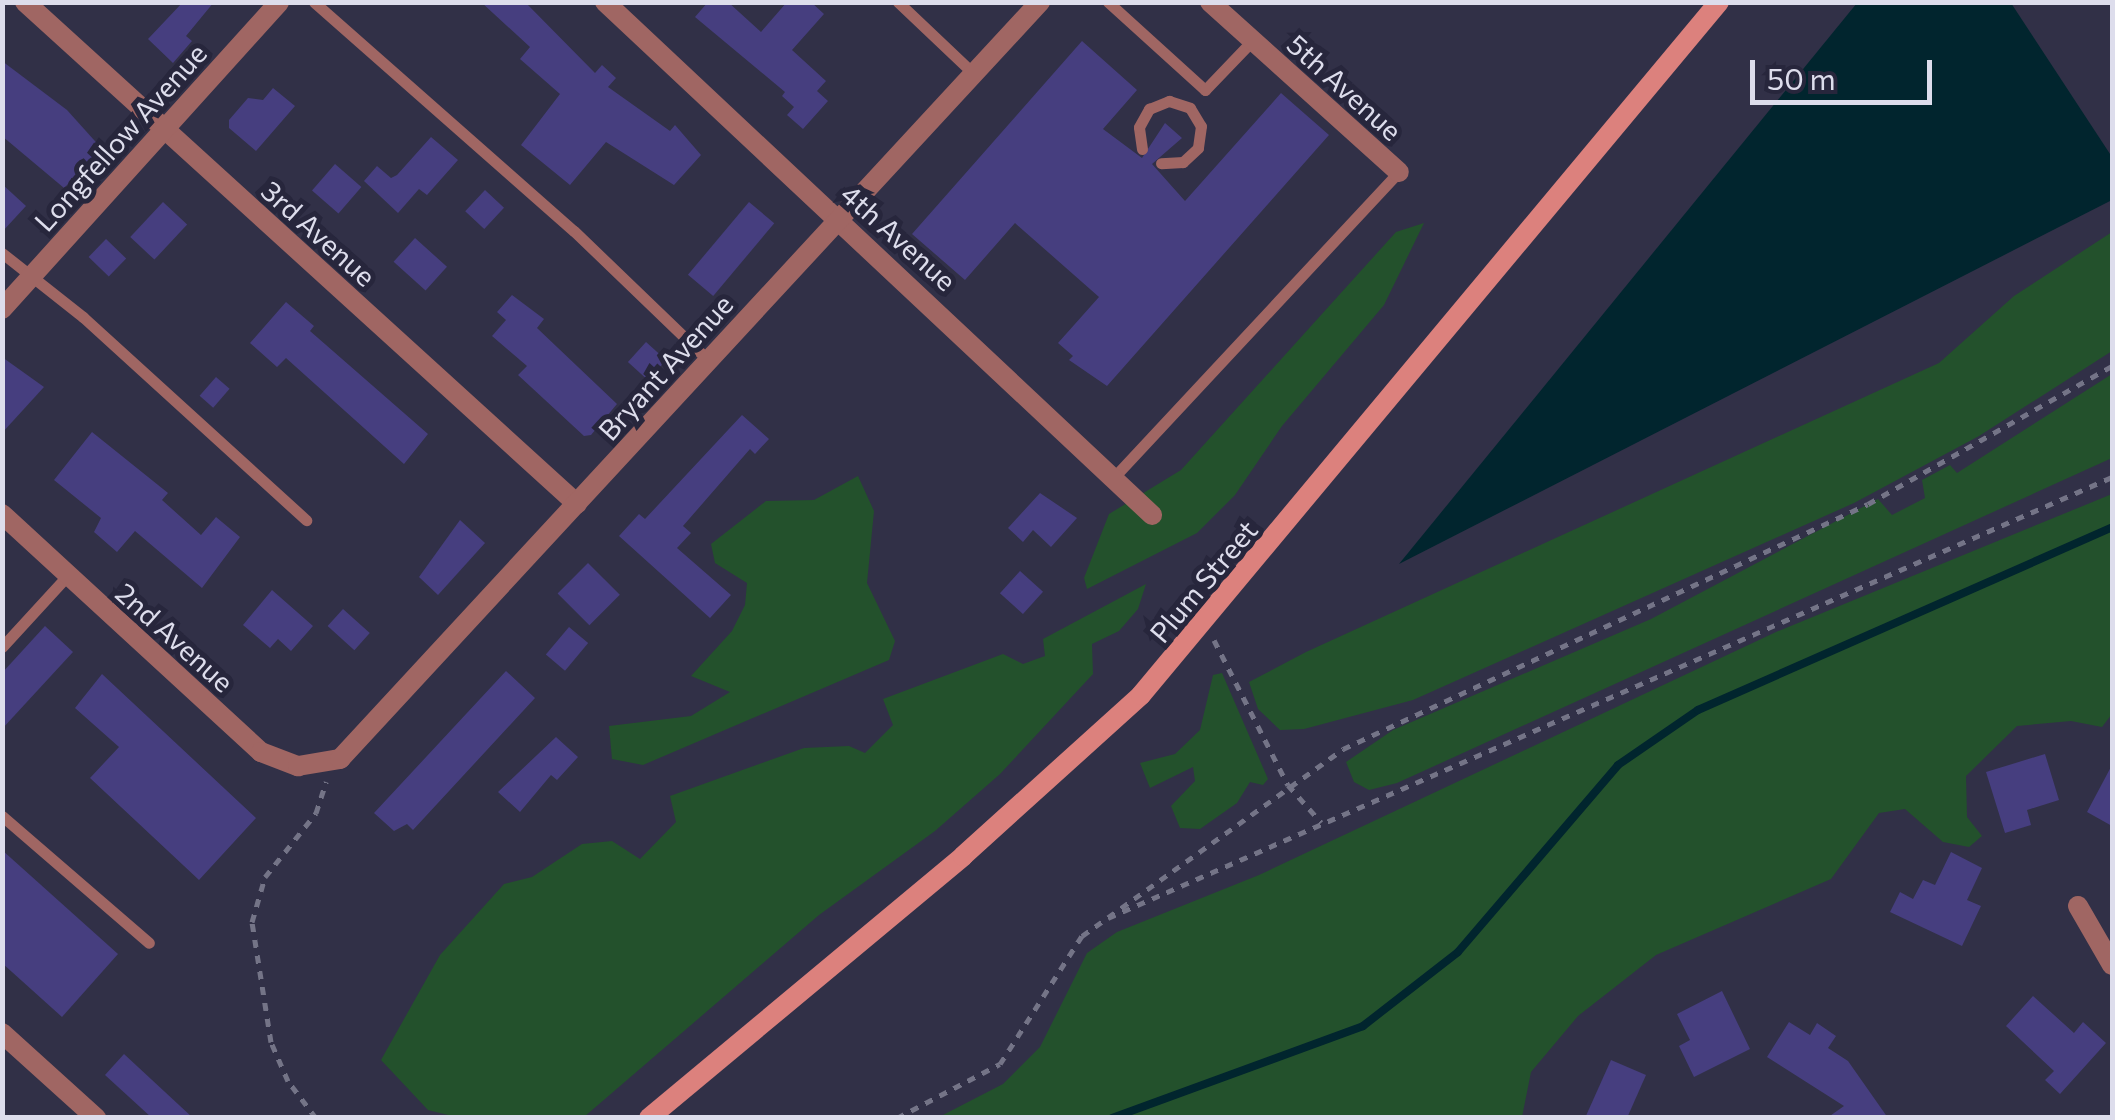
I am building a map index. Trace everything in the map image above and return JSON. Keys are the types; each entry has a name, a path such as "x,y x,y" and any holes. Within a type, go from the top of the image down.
{"main road":[{"name":"Plum Street","path":"650,1118 1072,763 1206,623 1719,2"}],"street":[{"name":"3rd Avenue","path":"24,2 576,504"},
{"name":"Longfellow Avenue","path":"2,309 279,2"},
{"name":"4th Avenue","path":"605,2 1116,475 1152,515"},
{"name":"Bryant Avenue","path":"327,764 354,750 1040,2"},
{"name":"5th Avenue","path":"1210,2 1400,172"},
{"name":"2nd Avenue","path":"2,514 261,752 298,766 327,764"},
{"path":"2078,906 2112,965"},
{"path":"2,1033 96,1118"}],"lane":[{"path":"314,2 574,231 708,360"},
{"path":"898,2 974,74"},
{"path":"1108,2 1206,90"},
{"path":"1190,108 1252,40"},
{"path":"1142,149 1139,127 1149,109 1170,101 1190,108 1201,126 1198,148 1182,162 1161,164"},
{"path":"1116,475 1400,172"},
{"path":"2,253 30,279 83,317 306,520"},
{"path":"2,646 68,576"},
{"path":"2,816 149,943"}],"path":[{"path":"897,1118 1000,1064 1067,952 1097,924 1288,785 1396,721 1710,583 1868,504 2112,366"},
{"path":"1097,924 2112,477"},
{"path":"1206,623 1288,785 1322,822"},
{"path":"316,1118 288,1081 270,1042 260,1008 252,922 265,877 322,802 327,764"}],"green space":[{"path":"1424,223 1384,305 1282,426 1235,495 1197,533 1087,589 1084,578 1109,514 1181,470 1396,232"},
{"path":"2112,232 2112,351 1979,436 1854,503 1413,700 1304,729 1280,730 1258,709 1249,682 1306,652 1939,363 2014,296"},
{"path":"2112,374 2112,458 1397,783 1369,790 1354,782 1346,762 1393,730 1651,619 1878,499 1892,515 1925,498 1922,480 1950,465 1957,473"},
{"path":"858,476 874,511 867,583 895,641 889,660 643,765 612,759 609,726 691,716 730,692 691,676 732,631 745,605 747,583 715,563 711,544 766,501 814,500"},
{"path":"2112,494 2112,714 2102,727 2071,721 2017,726 1966,776 1967,817 1982,836 1969,847 1943,842 1905,809 1879,813 1831,879 1656,955 1578,1016 1531,1072 1522,1117 939,1117 1003,1084 1040,1047 1087,953 1117,932 1259,875 1776,632"},
{"path":"1146,584 1138,609 1119,631 1092,644 1093,674 1000,774 935,831 819,915 584,1117 460,1118 428,1110 381,1060 440,955 504,884 532,877 582,844 612,841 640,859 676,822 670,796 804,748 849,746 865,753 893,725 883,699 1003,654 1023,664 1045,656 1043,639"},
{"path":"1222,673 1268,779 1263,785 1250,782 1237,803 1200,829 1180,828 1171,806 1195,781 1193,767 1150,788 1140,763 1175,754 1200,730 1213,675"}],"water":[{"path":"1857,3 2011,3 2112,157 2112,200 1399,564"}],"building":[{"path":"183,2 214,2 186,36 192,41 173,63 148,39"},
{"path":"481,2 525,2 595,73 602,65 616,78 608,87 670,131 675,125 701,155 674,185 606,142 570,185 521,145 560,94 520,59 530,47"},
{"path":"708,2 728,2 761,32 787,2 811,2 824,14 792,50 826,81 817,91 828,101 803,129 787,115 794,107 782,96 785,92 695,17"},
{"path":"1082,41 1137,90 1103,129 1142,158 1165,123 1182,138 1152,164 1185,201 1281,93 1329,135 1107,386 1069,360 1073,356 1058,343 1099,297 1015,223 965,280 912,234"},
{"path":"2,61 67,110 103,150 64,188 2,136"},
{"path":"273,88 295,106 256,151 229,128 229,120 248,98 263,100"},
{"path":"431,137 458,160 427,195 419,189 398,213 364,181 377,166 391,178 397,175"},
{"path":"335,164 361,187 338,213 312,190"},
{"path":"2,184 26,206 2,232"},
{"path":"485,190 504,208 484,229 465,211"},
{"path":"163,202 187,225 154,260 130,237"},
{"path":"749,202 774,223 713,296 688,275"},
{"path":"415,238 447,267 426,291 394,262"},
{"path":"106,239 126,258 109,276 89,257"},
{"path":"512,295 544,319 537,328 617,404 591,435 584,436 518,375 527,366 492,336 506,320 497,312"},
{"path":"286,302 314,326 310,331 428,434 404,464 286,358 277,367 250,343"},
{"path":"646,342 666,360 648,380 628,362"},
{"path":"2,357 44,387 2,433"},
{"path":"216,377 230,389 213,408 200,396"},
{"path":"742,415 769,439 755,454 750,449 683,526 691,533 677,548 731,595 710,618 619,536 639,514 645,519"},
{"path":"92,432 168,493 162,500 201,535 216,517 240,537 202,588 135,531 117,552 94,532 101,518 54,480"},
{"path":"1040,493 1077,518 1051,547 1033,530 1023,542 1008,528"},
{"path":"460,520 485,543 438,595 419,577"},
{"path":"588,563 620,595 589,625 558,593"},
{"path":"1020,571 1043,592 1023,614 1000,593"},
{"path":"272,590 313,626 291,651 278,639 270,648 243,625"},
{"path":"343,609 370,633 354,650 328,626"},
{"path":"45,626 73,652 2,729 2,673"},
{"path":"569,627 588,643 565,671 546,655"},
{"path":"506,671 535,698 413,830 407,824 394,831 374,813"},
{"path":"102,674 256,818 199,880 90,778 119,747 75,708"},
{"path":"556,737 578,757 557,780 551,775 520,812 498,792"},
{"path":"2045,754 2059,800 2027,810 2031,825 2005,833 1986,772"},
{"path":"2112,765 2112,826 2087,812"},
{"path":"2,850 118,954 62,1017 2,963"},
{"path":"1951,852 1982,868 1967,900 1981,906 1962,946 1890,912 1900,892 1913,899 1923,880 1935,885"},
{"path":"1722,991 1750,1049 1694,1077 1679,1046 1690,1040 1677,1014"},
{"path":"2033,996 2074,1033 2083,1022 2106,1043 2060,1094 2045,1080 2054,1071 2006,1026"},
{"path":"1789,1022 1810,1035 1817,1023 1836,1036 1828,1048 1848,1061 1888,1118 1827,1118 1844,1106 1767,1057"},
{"path":"124,1054 193,1118 152,1118 105,1075"},
{"path":"1611,1060 1646,1075 1627,1118 1585,1118"}],"waterway":[{"path":"1112,1118 1363,1026 1458,952 1618,765 1698,710 2112,527"}]}
